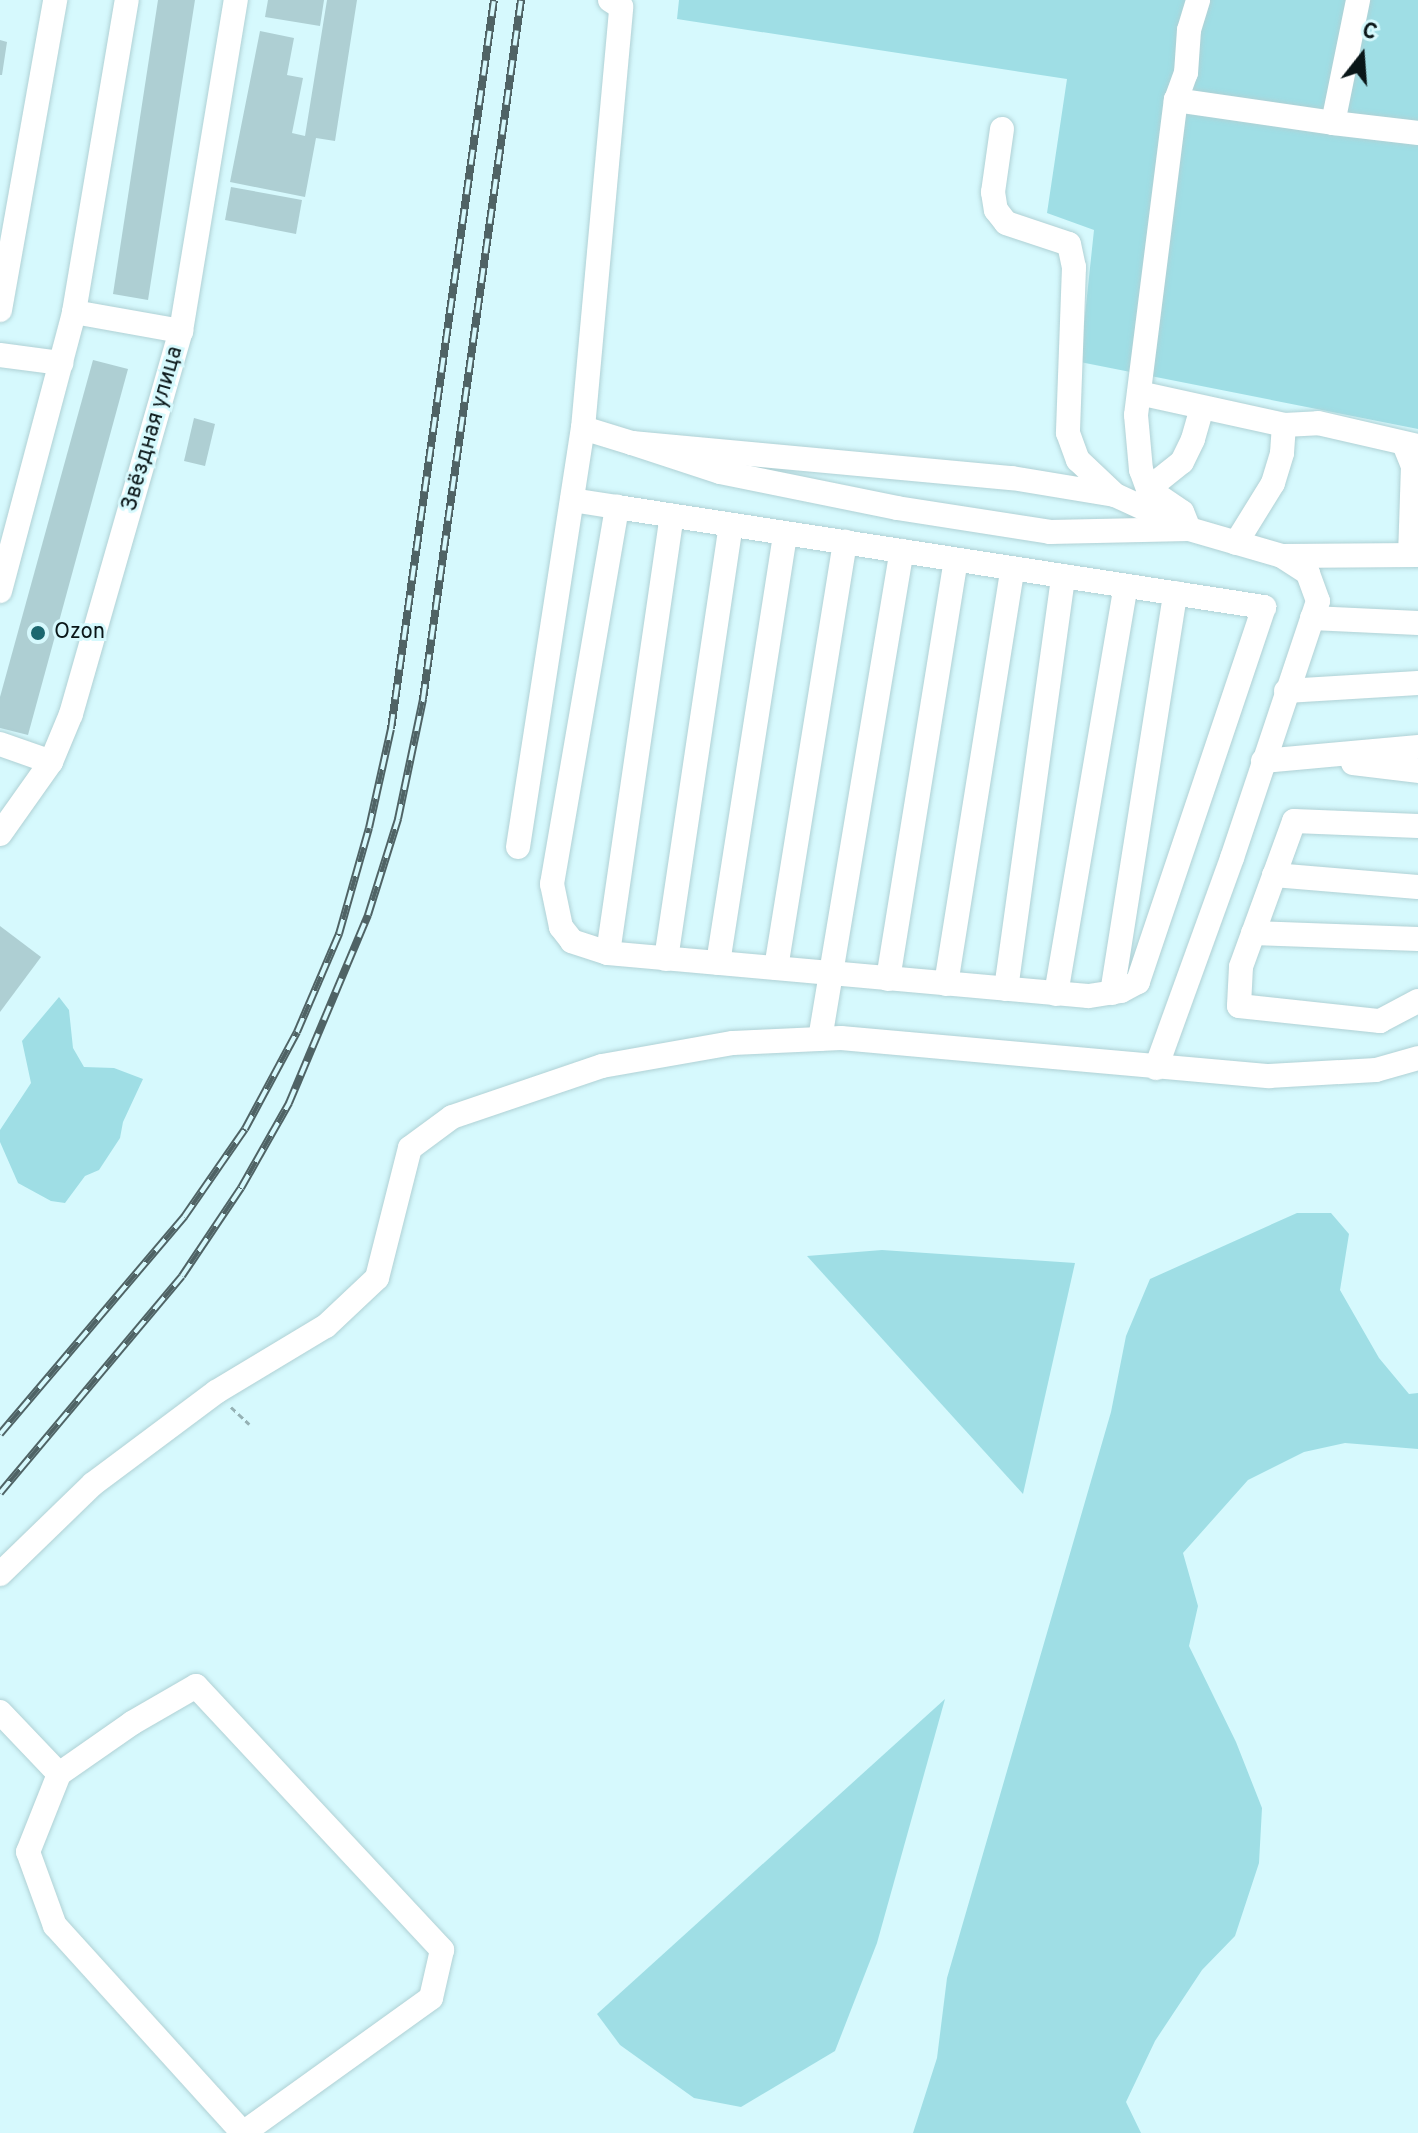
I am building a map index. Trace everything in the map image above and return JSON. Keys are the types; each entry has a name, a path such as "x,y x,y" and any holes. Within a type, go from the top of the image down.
{"street":[{"path":"0,310 55,0"},
{"path":"0,591 74,312 127,0"},
{"name":"Звёздная улица","path":"0,834 51,762 71,714 181,331 236,0"},
{"path":"518,847 583,428 621,7 610,0"},
{"path":"1189,529 1182,512 1148,489 1141,470 1136,415 1176,100 1186,73 1189,30 1198,0"},
{"path":"1333,123 1358,0"},
{"path":"1176,100 1418,133"},
{"path":"1002,129 993,192 996,210 1006,223 1069,244 1074,267 1068,433 1078,460 1115,495"},
{"path":"74,312 181,331"},
{"path":"0,355 61,363"},
{"path":"632,443 1012,478 1115,495 1189,529 1282,556 1414,555 1411,445 1318,423 1284,425 1265,418 1202,408 1139,393"},
{"path":"1148,489 1182,462 1202,408"},
{"path":"1236,543 1273,483 1282,453 1284,425"},
{"path":"583,428 720,472 897,508 1050,532 1189,529"},
{"path":"572,500 1264,607 1138,982 1112,993 1088,996 1056,994 608,953 572,941 561,927 552,884 617,507"},
{"path":"608,953 672,516"},
{"path":"666,959 731,525"},
{"path":"718,963 785,533"},
{"path":"776,968 845,542"},
{"path":"820,1039 902,551"},
{"path":"1156,1068 1232,858 1318,601 1308,573 1282,556"},
{"path":"888,979 956,560"},
{"path":"946,984 1013,568"},
{"path":"1006,989 1063,576"},
{"path":"1056,994 1126,586"},
{"path":"1112,993 1175,593"},
{"path":"1312,618 1418,623"},
{"path":"1286,691 1418,683"},
{"path":"0,744 51,762"},
{"path":"1263,761 1418,747"},
{"path":"1303,757 1418,771"},
{"path":"1418,826 1294,821 1241,967 1239,1006 1380,1021 1418,1001"},
{"path":"1274,875 1418,887"},
{"path":"1253,933 1418,939"},
{"path":"0,1574 93,1484 216,1392 326,1326 377,1278 410,1148 452,1117 602,1066 733,1043 820,1039 1269,1076 1376,1070 1418,1058"},
{"path":"196,1686 442,1950 431,1998 243,2133 55,1926 28,1852 59,1774 132,1723 196,1686"},
{"path":"0,1712 59,1774"}],"shaded area":[{"path":"679,0 1418,0 1418,429 1080,362 1094,230 1047,213 1067,79 677,19"},
{"path":"59,997 69,1010 73,1048 84,1067 114,1068 143,1079 123,1122 120,1138 99,1170 85,1176 65,1203 51,1201 18,1183 0,1142 0,1130 31,1083 22,1041"},
{"path":"1297,1213 1331,1213 1349,1234 1340,1290 1379,1358 1409,1394 1418,1393 1418,1449 1345,1443 1304,1452 1248,1480 1183,1553 1198,1606 1189,1646 1236,1742 1262,1808 1259,1863 1235,1936 1202,1970 1155,2041 1126,2102 1141,2133 913,2133 937,2058 947,1978 1111,1412 1126,1336 1150,1279"},
{"path":"882,1250 1075,1263 1023,1494 807,1256"},
{"path":"945,1699 877,1943 835,2051 741,2107 694,2098 620,2045 597,2014"}],"building":[{"path":"158,0 195,0 148,300 113,294"},
{"path":"268,0 324,0 320,26 265,17"},
{"path":"327,0 357,0 335,141 316,138 305,197 230,182 260,31 294,38 287,75 303,78 292,133 305,136"},
{"path":"0,40 7,42 2,75 0,75"},
{"path":"231,187 302,200 296,234 225,220"},
{"path":"93,360 128,369 28,735 0,728 0,697"},
{"path":"194,418 215,424 205,466 184,461"},
{"path":"0,926 41,957 0,1012"}],"railway":[{"path":"0,1434 184,1217 245,1129 297,1032 339,934 369,828 391,729 494,0"},
{"path":"0,1493 182,1276 241,1188 289,1103 368,915 398,819 423,699 521,0"}],"place":[{"name":"Ozon","path":"38,633"}]}
